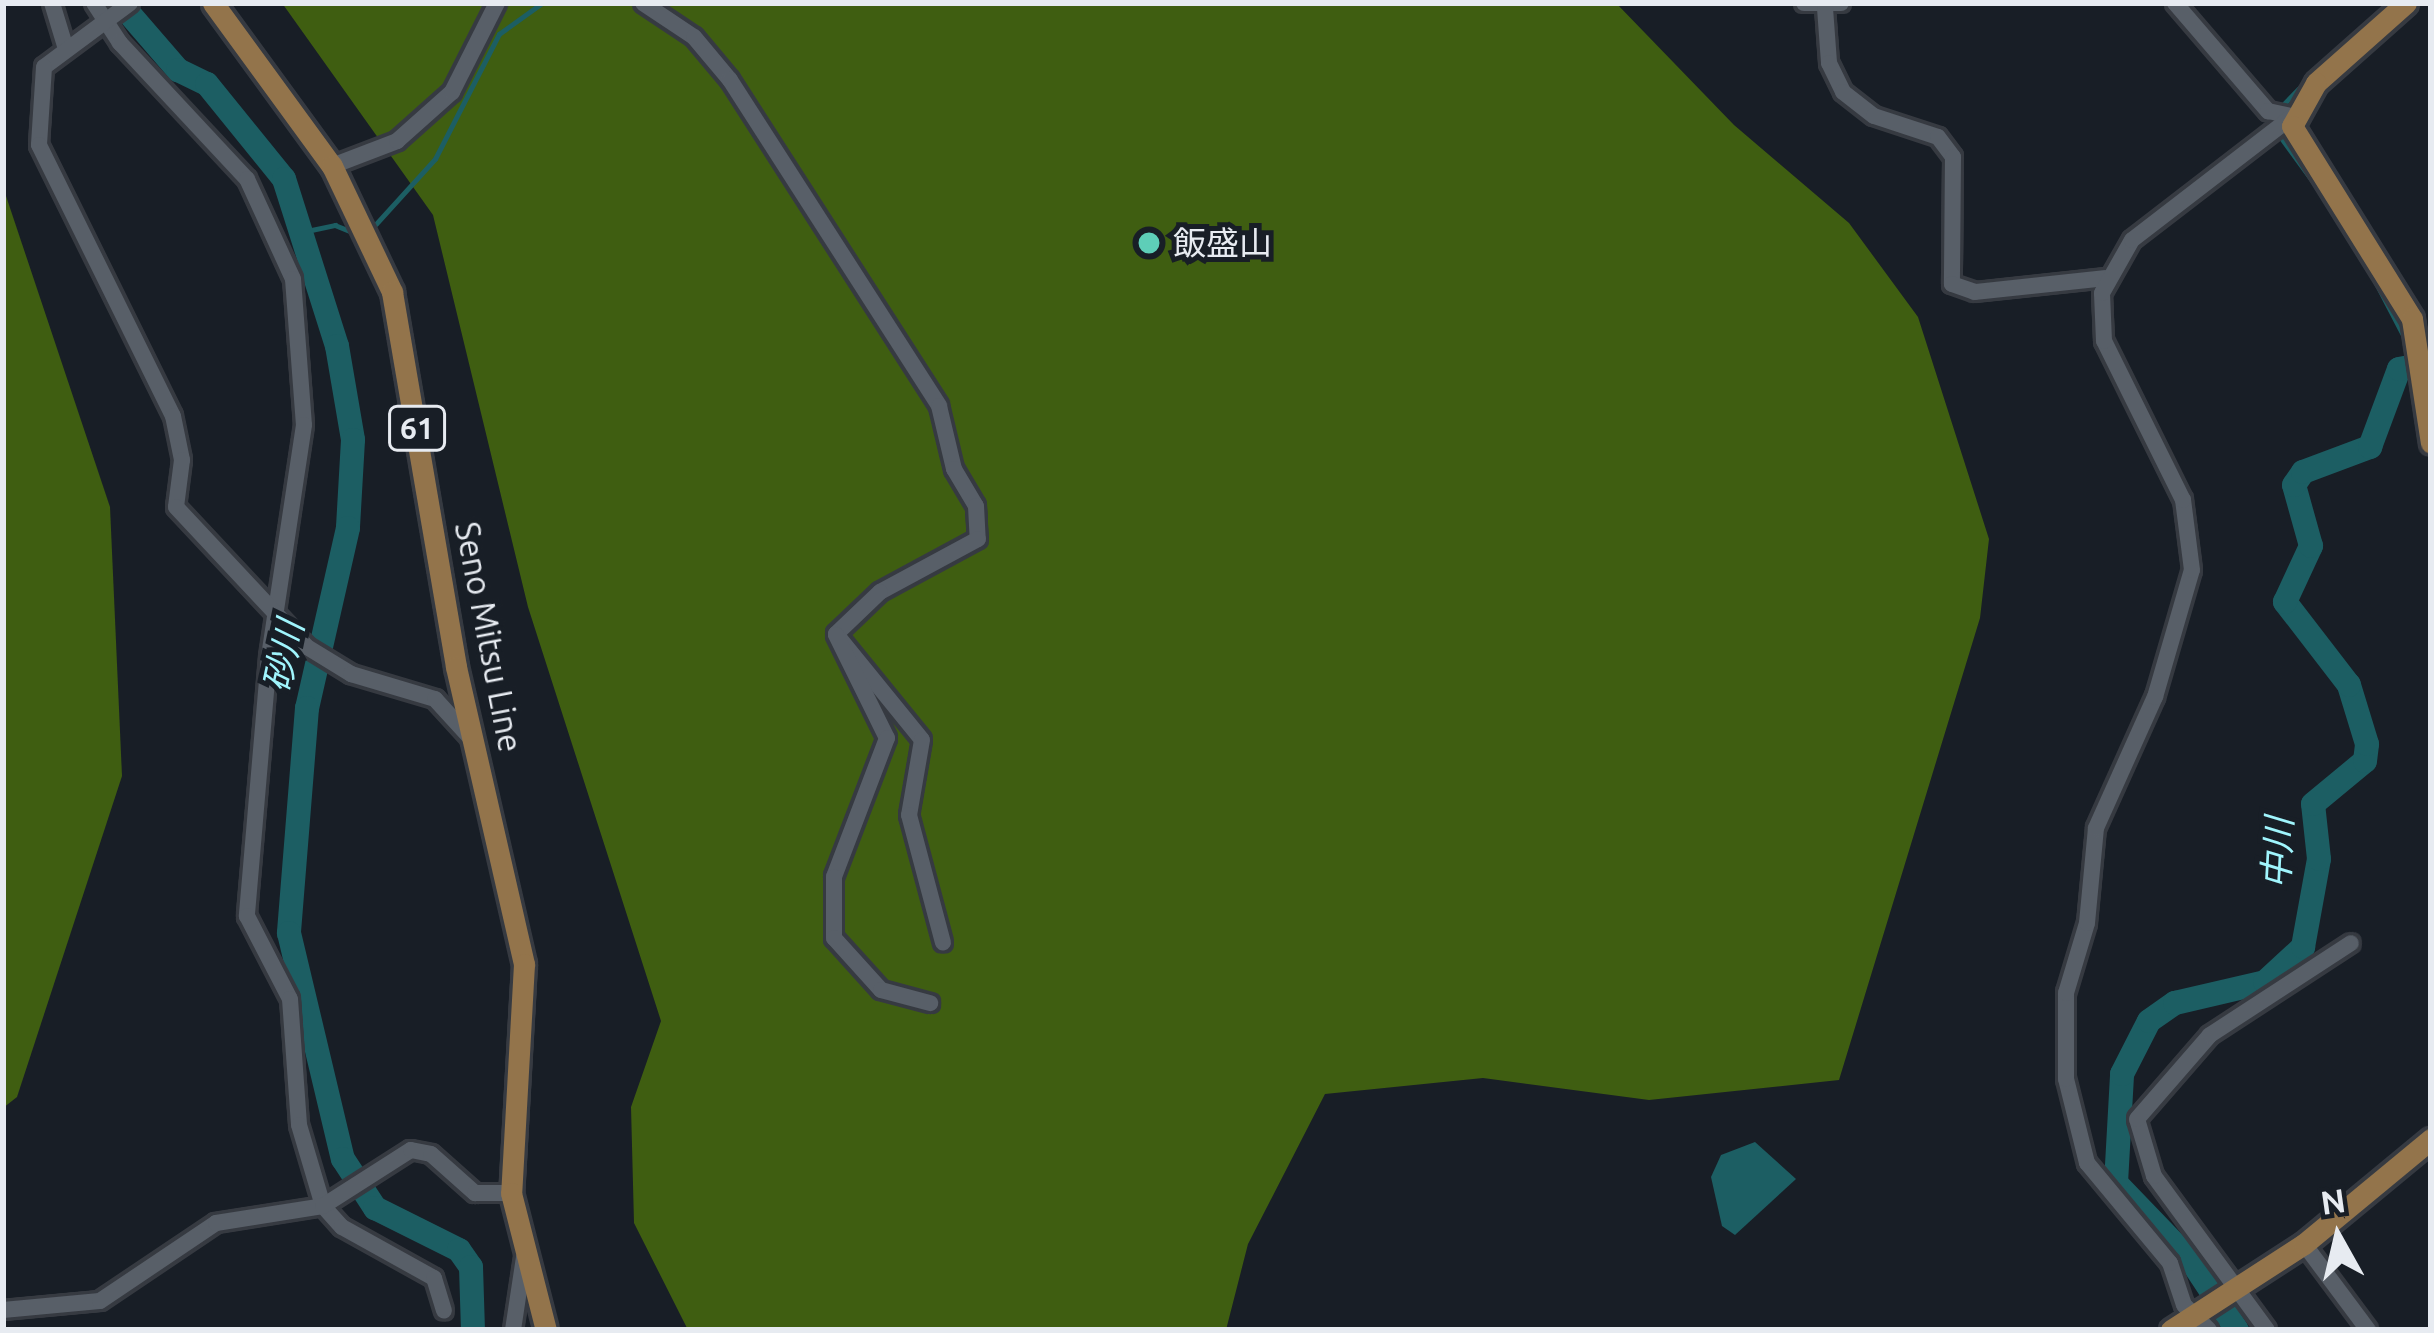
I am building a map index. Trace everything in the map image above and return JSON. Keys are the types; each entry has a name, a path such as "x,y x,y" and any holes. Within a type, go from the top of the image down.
{"main road":[{"name":"Seno Mitsu Line","path":"213,3 332,166 392,292 475,743 524,964 511,1193 546,1330"},
{"path":"2405,3 2280,123 2426,364 2431,443"},
{"path":"2171,1330 2202,1319 2304,1244 2431,1139"}],"street":[{"path":"52,3 66,49"},
{"path":"94,3 247,178 293,279 304,425 276,615 247,916 290,999 299,1125 326,1203 434,1277 444,1311"},
{"path":"130,3 66,49 39,77 48,172 173,416 182,460 176,507 307,646 330,662 435,699 475,743"},
{"path":"332,166 397,142 452,92 497,3"},
{"path":"643,3 694,37 730,80 939,406 954,469 976,506 978,538 880,592 836,634"},
{"path":"1804,3 1833,6 1829,63 1843,92 1874,116 1938,137 1953,157 1952,284 1975,292 2105,278"},
{"path":"2175,3 2280,123 2132,240 2105,278 2104,341 2183,500 2192,570 2155,698 2096,828 2087,923 2066,992 2066,1079 2087,1163 2170,1264 2202,1319"},
{"path":"836,634 922,740 909,815 943,943"},
{"path":"836,634 887,738 834,877 834,938 881,990 930,1003"},
{"path":"2266,1330 2154,1176 2137,1119 2210,1035 2351,943"},
{"path":"3,1310 100,1301 216,1223 326,1203 388,1162 421,1150 475,1193 511,1193"},
{"path":"2304,1244 2368,1330"},
{"path":"513,1330 524,1256"}],"green space":[{"path":"282,3 1616,3 1734,125 1849,223 1918,317 1989,539 1980,618 1839,1080 1649,1100 1483,1078 1325,1094 1248,1244 1226,1330 688,1330 634,1223 631,1107 661,1021 528,607 433,215"},
{"path":"3,187 110,507 122,776 17,1097 3,1108"}],"water":[{"path":"1755,1142 1796,1179 1735,1235 1722,1226 1711,1177 1721,1155"}],"waterway":[{"name":"砂川","path":"120,3 178,70 207,84 284,179 337,346 353,440 348,528 307,708 289,933 343,1159 375,1208 459,1250 471,1267 473,1330"},
{"path":"376,224 435,159 499,34 542,3"},
{"path":"2278,110 2308,79"},
{"path":"2280,136 2326,199"},
{"path":"302,232 335,225 355,233"},
{"path":"2367,265 2406,340"},
{"name":"中川","path":"2237,1330 2192,1262 2116,1183 2122,1074 2149,1021 2175,1003 2265,982 2303,947 2319,859 2313,804 2365,761 2367,744 2349,685 2285,602 2311,546 2294,485 2303,472 2370,447 2399,369 2431,363"}],"place":[{"name":"飯盛山","path":"1149,243"}]}
